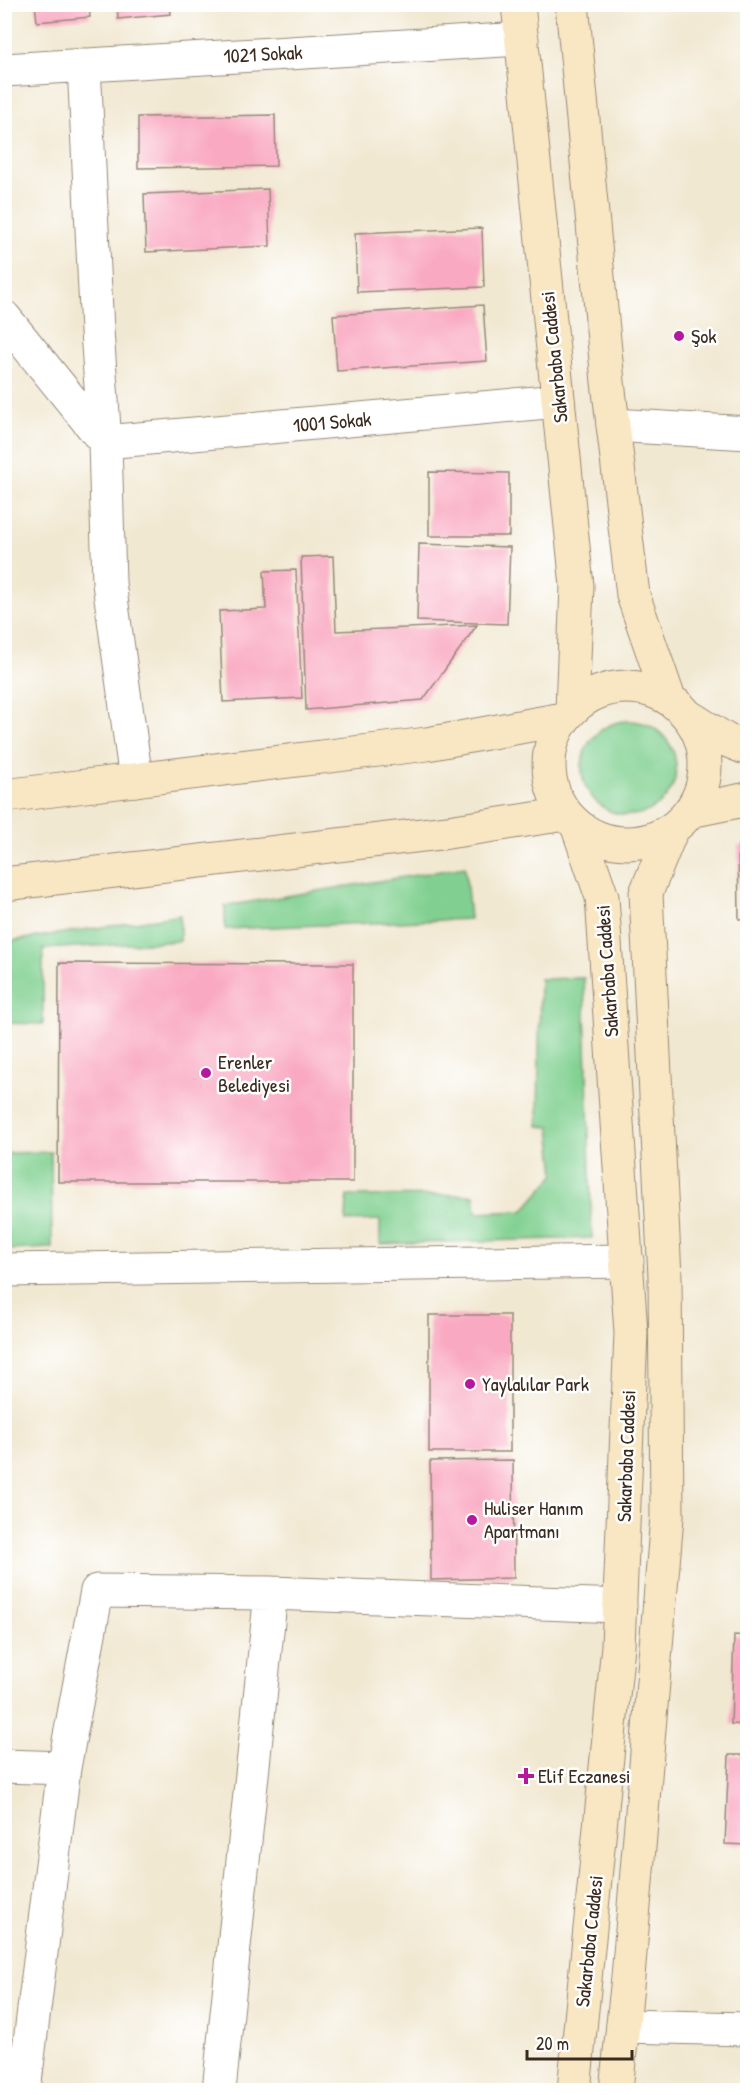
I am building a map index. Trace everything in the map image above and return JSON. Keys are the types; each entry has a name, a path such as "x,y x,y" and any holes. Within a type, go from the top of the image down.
{"main road":[{"name":"Sakarbaba Caddesi","path":"518,4 577,586 567,714"},
{"path":"572,4 613,425 633,595 678,707 701,738 705,763 702,789 681,820"},
{"path":"747,749 726,740 678,707 644,689 618,687 593,694 567,714 552,742 549,767 554,792 571,820 599,838 624,843 649,840 681,820 747,799"},
{"path":"4,796 428,744 567,714"},
{"name":"Sakarbaba Caddesi","path":"571,820 602,897 631,1333 617,1658 574,2091"},
{"path":"4,884 448,832 571,820"},
{"name":"Sakarbaba Caddesi","path":"615,2091 623,2026 667,1517 665,1277 646,893 681,820"}],"street":[{"name":"1021 Sokak","path":"4,70 522,39"},
{"path":"84,65 97,331 105,442 109,583 136,780"},
{"path":"4,317 105,442"},
{"name":"1001 Sokak","path":"105,442 558,401"},
{"path":"613,425 747,433"},
{"path":"4,1270 627,1261"},
{"path":"24,2091 64,1768 97,1591 271,1593 620,1606"},
{"path":"219,2091 271,1593"},
{"path":"4,1766 64,1768"},
{"path":"623,2026 747,2029"}],"green space":[{"path":"629,721 647,724 662,735 673,750 676,768 673,786 662,801 647,812 629,815 611,812 596,801 585,786 582,768 585,750 596,735 611,724"},
{"path":"465,867 470,919 225,929 225,906"},
{"path":"180,915 180,941 43,949 43,1024 5,1023 5,942"},
{"path":"584,978 592,1238 380,1244 380,1220 346,1221 347,1196 474,1195 476,1213 523,1211 555,1174 550,1127 538,1126 540,979"},
{"path":"51,1152 52,1248 5,1250 5,1153"}],"building":[{"path":"35,4 89,4 90,17 37,22"},
{"path":"117,4 170,4 171,14 118,19"},
{"path":"275,115 276,166 138,168 138,117"},
{"path":"268,189 270,246 146,252 144,194"},
{"path":"482,228 484,287 357,292 355,233"},
{"path":"483,305 487,361 337,371 333,315"},
{"path":"429,472 509,473 509,536 429,536"},
{"path":"419,544 510,547 507,624 417,621"},
{"path":"333,556 336,631 477,625 423,700 306,710 301,557"},
{"path":"296,570 302,698 223,702 219,611 266,609 264,571"},
{"path":"738,845 748,845 748,919 739,919"},
{"name":"Erenler Belediyesi","path":"59,963 353,964 353,1182 58,1182"},
{"name":"Yaylalılar Park","path":"429,1315 510,1315 510,1452 429,1452"},
{"name":"Huliser Hanım Apartmanı","path":"513,1460 514,1578 431,1580 430,1461"},
{"path":"734,1635 748,1636 748,1725 731,1724"},
{"path":"729,1755 748,1755 748,1845 725,1844"}],"place":[{"name":"Şok","path":"679,336"},
{"name":"Erenler Belediyesi","path":"206,1073"},
{"name":"Yaylalılar Park","path":"470,1384"},
{"name":"Huliser Hanım Apartmanı","path":"472,1520"},
{"name":"Elif Eczanesi","path":"526,1776"}]}
